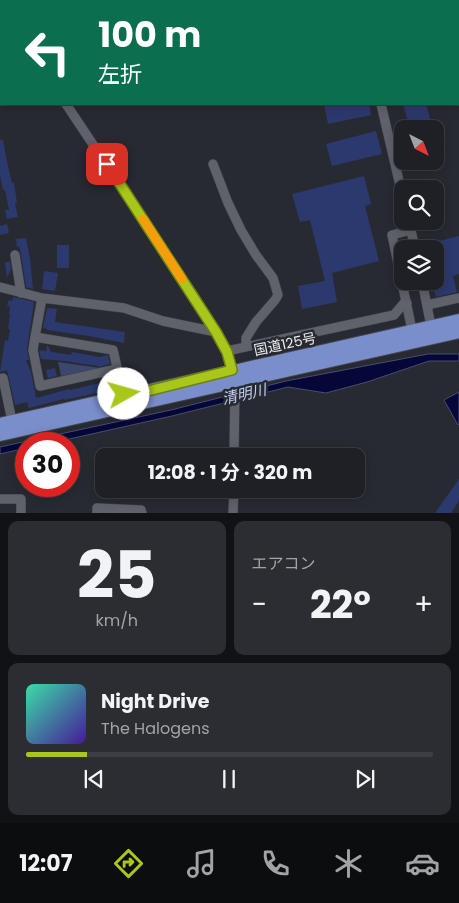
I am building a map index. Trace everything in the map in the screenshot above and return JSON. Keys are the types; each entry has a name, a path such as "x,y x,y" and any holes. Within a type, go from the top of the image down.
{"highway":[{"name":"国道125号","path":"6,423 124,397 232,370 459,320"},
{"name":"国道125号","path":"0,436 459,332"}],"street":[{"path":"67,105 216,332 227,352 235,383 234,448"},
{"path":"381,105 399,180"},
{"path":"213,164 228,202 256,255 273,278 278,295 256,322 246,338 246,347"},
{"path":"394,241 392,235 402,230"},
{"path":"15,255 21,293"},
{"path":"0,287 42,298 124,308 163,322 216,332"},
{"path":"405,290 412,330 422,340 431,326 424,290"},
{"path":"42,298 33,350 40,386 117,369"},
{"path":"427,305 459,298"},
{"path":"227,352 394,315 407,303"},
{"path":"35,337 113,350 124,397"},
{"path":"0,379 3,378 6,423"},
{"path":"233,513 234,498"},
{"path":"0,499 21,499 21,513"},
{"path":"97,513 98,508 141,510 142,513"}],"shaded area":[{"path":"58,362 100,368 61,376"}],"water":[{"name":"清明川","path":"428,354 459,354 459,361 429,361 367,382 326,393 288,387 80,437 80,432 69,432 171,410 286,381"},
{"path":"459,392 459,424 458,425 444,400"},
{"path":"15,444 15,451 0,454 0,447"}],"building":[{"path":"324,105 369,105 371,115 328,124"},
{"path":"403,105 426,105 430,120 407,120"},
{"path":"376,131 382,154 332,166 326,144"},
{"path":"0,140 3,140 17,203 15,203 18,217 7,219 5,210 9,210 0,176"},
{"path":"364,176 371,204 365,206 379,261 332,273 337,302 302,309 298,286 325,281 310,220 300,222 292,194"},
{"path":"7,224 9,233 0,235 0,226"},
{"path":"459,236 459,274 453,276 457,292 436,297 434,290 444,290 443,240"},
{"path":"26,238 33,289 26,287 21,254 19,246 17,247 16,239"},
{"path":"57,245 69,245 69,268 57,268"},
{"path":"5,262 10,262 11,269 7,278"},
{"path":"44,271 58,273 55,291 42,289"},
{"path":"13,297 34,302 27,349 29,360 26,360 31,372 36,398 113,380 115,389 29,408 27,402 15,405 7,370 0,372 5,340 8,341 10,329 8,329 10,307 7,305 9,300 12,301"},
{"path":"47,308 57,309 55,322 125,332 124,343 47,330 43,328"},
{"path":"47,345 51,352 71,355 72,352 99,357 108,355 110,364 98,367 41,359 39,350 46,351"},
{"path":"55,368 57,376 48,378 46,370"},
{"path":"459,479 459,501 451,513 435,513"}],"slow traffic":[{"path":"143,219 182,279"}],"route":[{"path":"107,164 216,332 227,352 232,370 124,397 124,394"}]}
